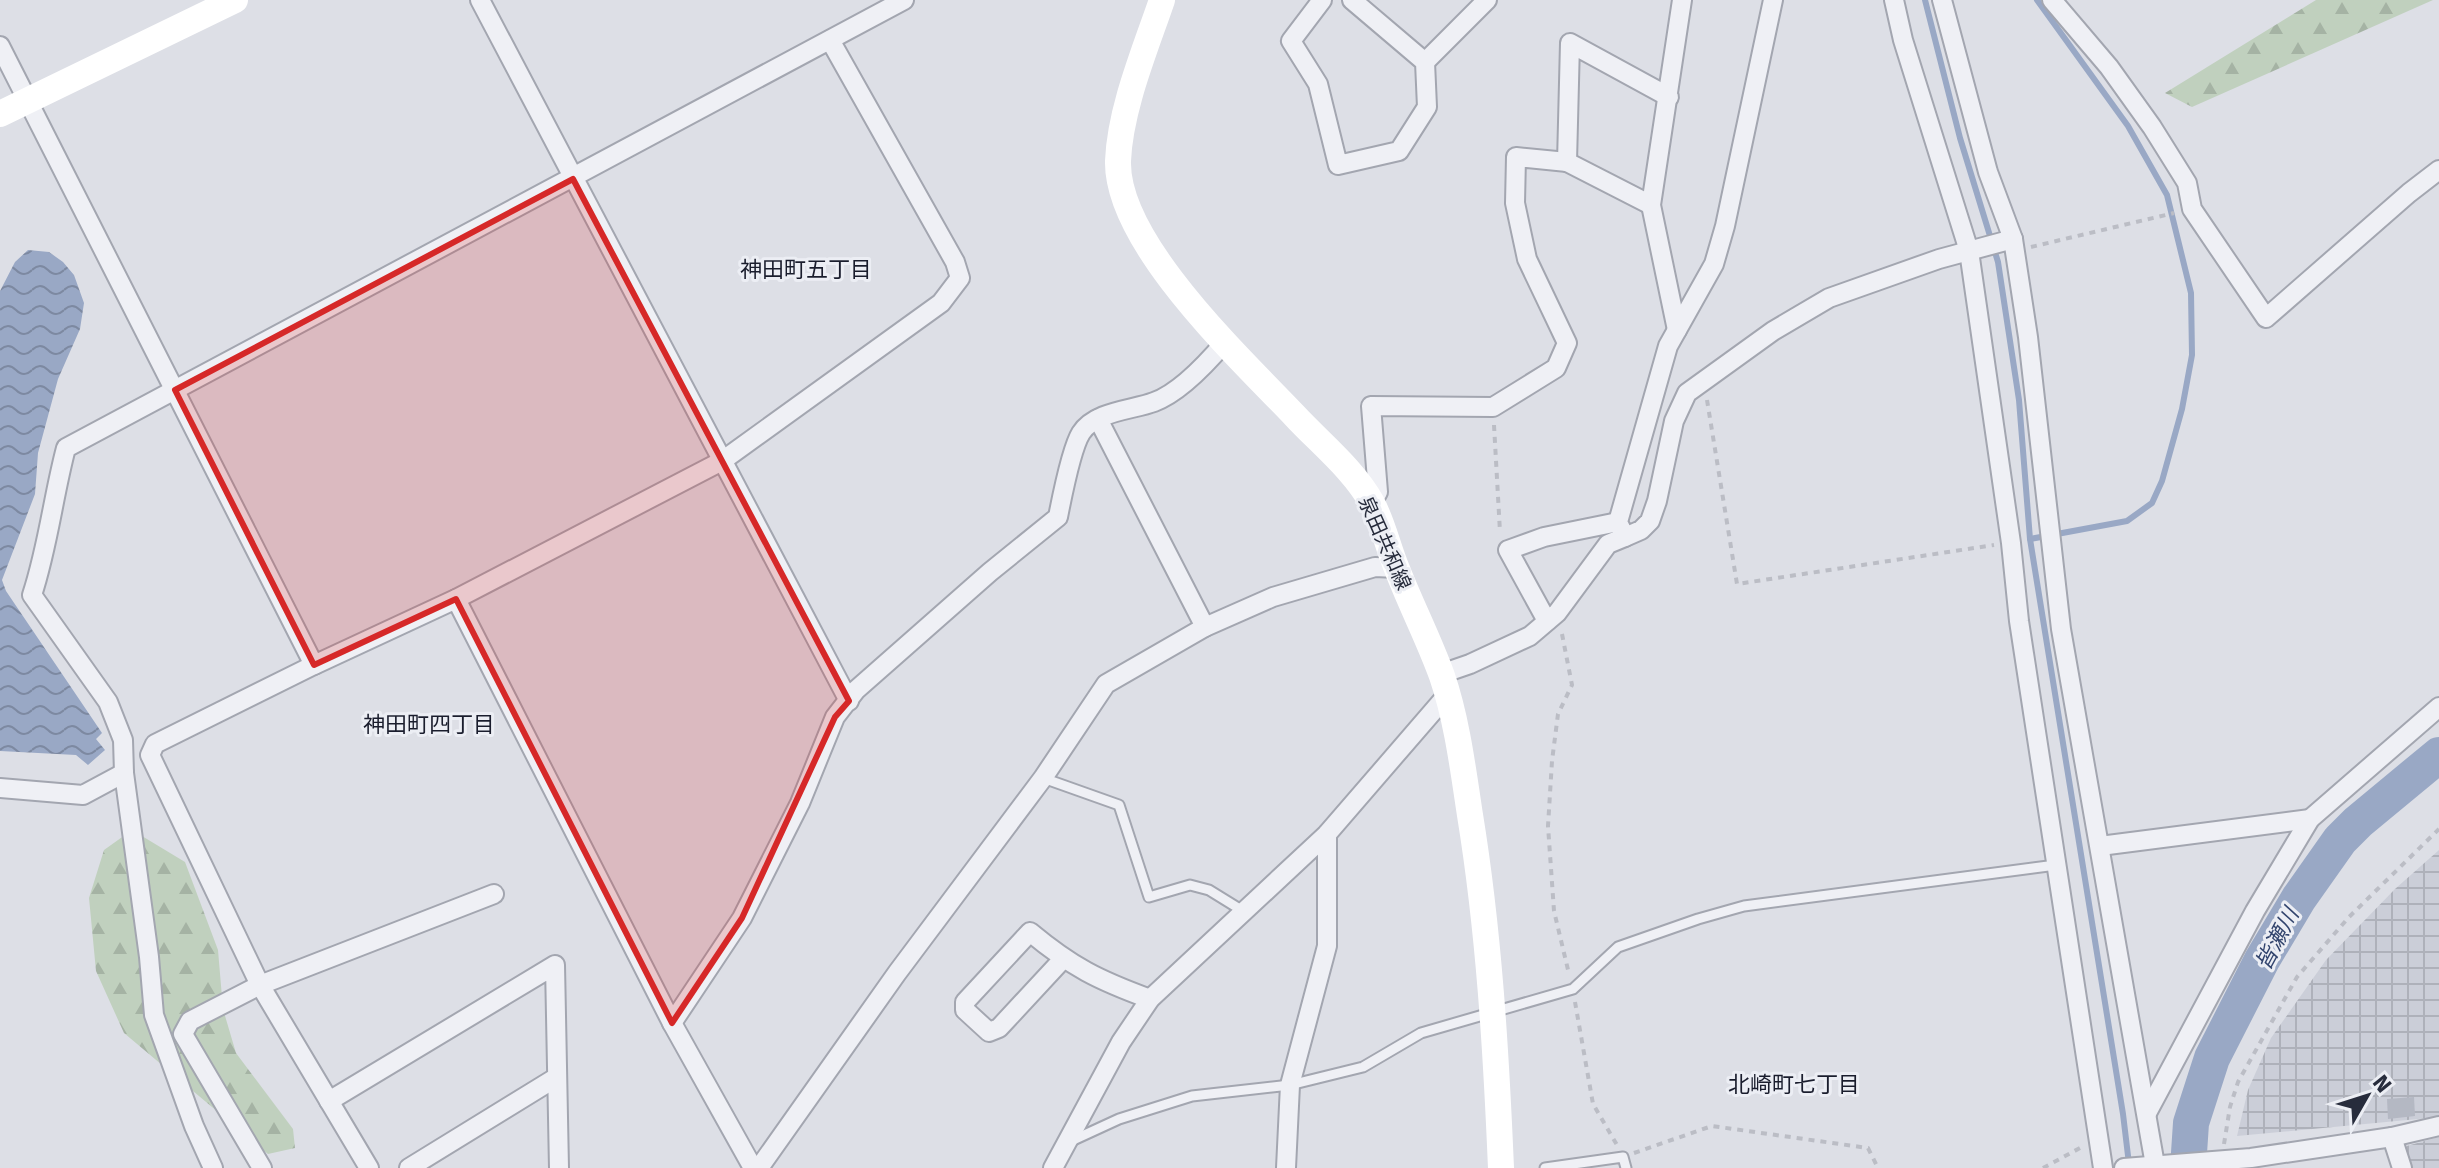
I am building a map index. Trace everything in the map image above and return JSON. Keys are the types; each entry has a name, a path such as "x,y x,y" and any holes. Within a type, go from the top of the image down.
{"main road":[{"path":"0,114 235,0"},
{"name":"泉田共和線","path":"1162,0 1139,66 1121,134 1118,164 1124,197 1143,239 1175,285 1350,473 1372,503 1444,684 1464,775 1477,860 1493,1012 1501,1168"}],"street":[{"path":"480,0 849,701"},
{"path":"213,1168 194,1126 154,1015 124,773 123,740 108,702 32,595 45,555 52,499 66,448 904,0"},
{"path":"1322,0 1291,41 1318,84 1338,165 1399,151 1427,107 1425,62 1374,6 1352,0"},
{"path":"1425,62 1487,0"},
{"path":"1677,330 1651,205 1682,0"},
{"path":"1053,1168 1121,1042 1150,999 1327,834 1444,684 1470,664 1530,636 1552,617 1622,529 1668,346 1714,264 1725,226 1773,0"},
{"path":"1894,0 1903,40 1969,251 2011,543 2019,621 2103,1168"},
{"path":"1942,0 2010,245 2028,337 2061,629 2147,1113 2153,1165"},
{"path":"2052,0 2109,67 2152,127 2187,183 2192,209 2266,318 2439,170"},
{"path":"369,1168 260,985 150,755 155,744 456,599 722,461 941,303 960,278 955,262 830,40"},
{"path":"1567,162 1570,43 1669,97"},
{"path":"0,46 314,665"},
{"path":"1372,503 1378,492 1371,406 1493,407 1556,368 1567,343 1527,259 1515,203 1516,157 1567,162 1651,205"},
{"path":"1552,617 1508,550 1544,537 1641,530 1650,521 1657,501 1678,409 1687,393 1773,331 1829,298 1969,251 2010,245"},
{"path":"672,1023 742,918 800,803 835,717 856,690 1058,517 1064,485 1081,432 1098,419 1156,402 1206,364 1225,342"},
{"path":"1098,419 1205,627"},
{"path":"759,1168 897,973 1043,778 1106,684 1205,627 1273,597 1375,567 1396,568"},
{"path":"456,599 672,1023 753,1168"},
{"path":"2147,1113 2255,911 2310,819 2439,707"},
{"path":"0,788 83,795 124,773"},
{"path":"2100,846 2310,819"},
{"path":"1286,1168 1290,1085 1327,946 1327,834"},
{"path":"262,1168 183,1034 190,1021 260,985 494,894"},
{"path":"1063,959 999,1028 989,1032 965,1010 965,1002 1030,932 1063,959 1101,981 1150,999"},
{"path":"329,1101 555,965 559,1168"},
{"path":"409,1168 557,1077"},
{"path":"2124,1168 2227,1162 2392,1137 2439,1126"},
{"path":"2392,1137 2402,1168"}],"lane":[{"path":"1043,778 1119,805 1149,897 1190,885 1209,890 1243,911"},
{"path":"1065,1144 1119,1119 1192,1096 1290,1085 1363,1067 1421,1033 1573,989 1618,947 1744,906 2056,865"},
{"path":"1545,1168 1623,1157 1626,1168"}],"path":[{"path":"2010,245 2192,209"},
{"path":"1705,382 1737,584 2011,543"},
{"path":"1493,407 1501,543 1508,550"},
{"path":"1552,617 1572,685 1558,714 1552,761 1548,826 1554,911 1573,989 1593,1104 1623,1157 1712,1126 1868,1148 1878,1168"},
{"path":"2227,1162 2230,1107 2238,1082 2297,977 2349,917 2439,829"},
{"path":"2043,1168 2097,1140"}],"highlighted area":[{"path":"573,179 849,701 835,717 742,918 672,1023 456,599 314,665 175,390"}],"shaded area":[{"path":"2439,850 2439,1117 2237,1136 2248,1090 2271,1038 2326,960 2395,889"},
{"path":"2439,1137 2439,1168 2410,1168 2403,1147"}],"green space":[{"path":"2316,0 2433,0 2192,107 2165,93"},
{"path":"132,830 185,862 218,950 223,1009 236,1053 293,1129 295,1148 268,1154 124,1033 96,971 89,898 104,850"}],"water":[{"path":"28,250 49,252 63,262 74,275 84,303 80,329 58,379 38,453 35,494 2,580 6,591 102,733 96,739 105,750 88,765 76,755 0,751 0,291 15,262"}],"building":[{"path":"2414,1097 2415,1116 2388,1119 2387,1099"}],"waterway":[{"path":"1925,0 1960,138 1998,262 2019,400 2030,539 2129,1164"},
{"path":"2030,539 2127,521 2152,503 2162,481 2182,409 2192,355 2191,293 2167,195 2128,126 2037,0"},
{"name":"皆瀬川","path":"2188,1168 2191,1123 2212,1058 2262,960 2299,898 2340,840 2439,755"}],"district":[{"name":"神田町五丁目","path":"806,269"},
{"name":"神田町四丁目","path":"429,724"},
{"name":"北崎町七丁目","path":"1794,1084"}]}
